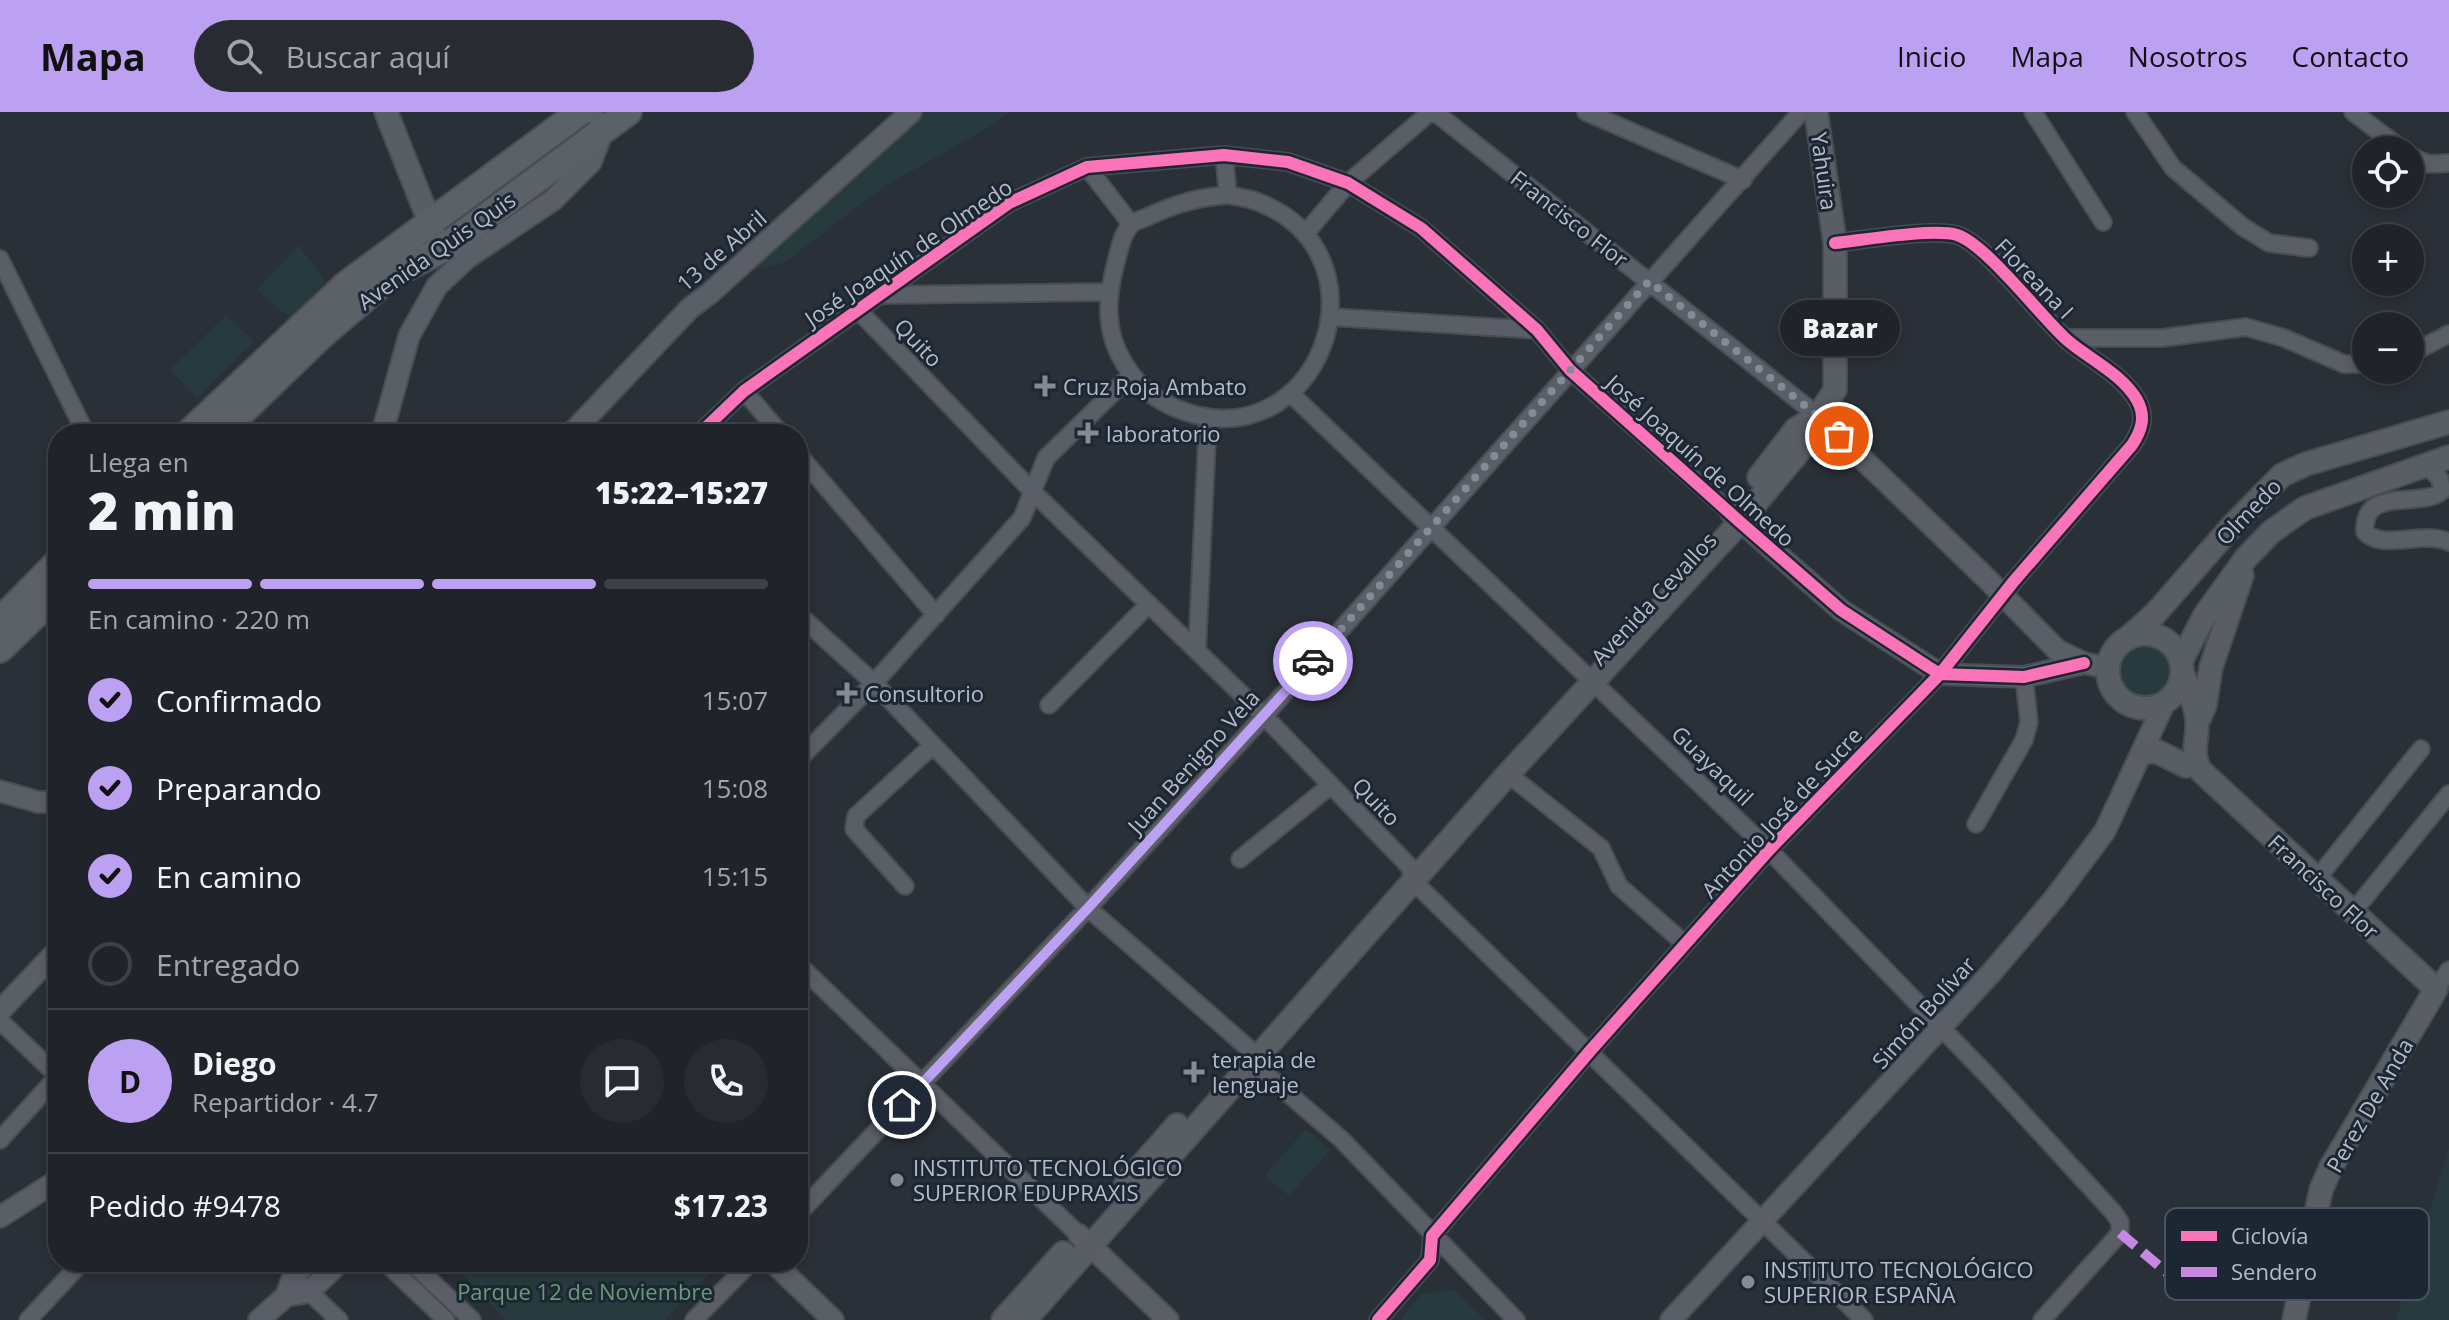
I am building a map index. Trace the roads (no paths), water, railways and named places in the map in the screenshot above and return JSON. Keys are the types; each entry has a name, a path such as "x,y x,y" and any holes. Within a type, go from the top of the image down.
{"main road":[{"path":"386,112 441,250"},
{"name":"Avenida Quis Quis","path":"199,424 347,284 580,112"},
{"name":"Avenida Quis Quis","path":"230,424 356,304 392,275 441,250 598,122 628,112"},
{"name":"Yahuira","path":"1816,112 1835,243 1835,390 1818,416"},
{"name":"Avenida Cevallos","path":"1003,1320 1084,1240 1589,676 1736,518 1796,429 1818,416"},
{"name":"Olmedo","path":"2127,639 2155,614 2232,526 2282,475 2306,464 2449,422"},
{"path":"2211,783 2196,763 2197,722 2191,695 2182,666 2176,651 2159,637 2149,634 2127,639 2114,651 2108,668 2110,684 2125,703 2148,709 2166,702 2178,688 2182,666 2205,615 2246,558 2271,532 2305,508 2449,457"},
{"path":"2197,722 2205,705 2211,667 2240,585 2246,558"},
{"path":"0,621 48,572"},
{"path":"0,649 48,603"},
{"name":"Avenida Cevallos","path":"1411,874 1508,774 1589,676"},
{"path":"2166,702 2185,716 2186,766"},
{"path":"2143,753 2156,751 2186,766 2194,776 2211,783"},
{"name":"Francisco Flor","path":"2211,783 2436,989"},
{"name":"Perez De Anda","path":"2317,1208 2331,1167 2436,989"},
{"name":"Avenida Cevallos","path":"1025,1320 1084,1240"},
{"name":"Perez De Anda","path":"2294,1320 2298,1300"}],"street":[{"name":"13 de Abril","path":"580,424 690,308 911,112"},
{"path":"1586,112 1743,180"},
{"name":"Juan Benigno Vela","path":"808,1204 1088,908 1264,716 1801,112"},
{"path":"2033,112 2103,222"},
{"path":"2135,112 2173,168 2243,227 2269,243 2309,248"},
{"name":"Francisco Flor","path":"1428,114 1436,113 1818,416 2057,650 2084,663 2108,668"},
{"path":"1305,234 1348,183 1428,114"},
{"path":"2364,115 2387,136"},
{"path":"384,424 409,336 437,286 467,258 553,200 591,162 598,122"},
{"path":"1224,155 1228,195"},
{"name":"José Joaquín de Olmedo","path":"709,424 744,391 1009,203 1087,167 1224,155 1288,162 1348,183 1421,228 1537,330 1570,370 1841,610 1940,674"},
{"path":"2424,162 2449,163"},
{"path":"1087,167 1131,224"},
{"path":"1228,195 1257,201 1283,215 1305,234 1321,259 1330,287 1331,317 1325,346 1310,372 1290,393 1265,409 1237,417 1208,417 1178,410 1152,396 1131,375 1116,350 1108,322 1108,292 1122,241 1131,224 1199,197 1228,195"},
{"name":"Floreana I","path":"1835,243 1939,233 1963,238 1984,254 2065,338 2162,338 2246,327 2284,338 2344,364 2352,364"},
{"path":"0,259 81,424"},
{"path":"883,295 1108,292"},
{"name":"Quito","path":"857,309 1032,491 1264,716 1411,874 1864,1320"},
{"path":"1331,317 1537,330"},
{"path":"2424,347 2449,334"},
{"name":"Antonio José de Sucre","path":"1378,1320 1430,1260 1432,1236 1590,1051 1769,850 1940,674 2003,595 2132,445 2142,423 2140,407 2131,391 2065,338"},
{"path":"808,750 874,683 1022,518 1046,458 1131,375"},
{"path":"744,391 772,424"},
{"name":"Guayaquil","path":"1290,393 1769,850 1989,1077 2120,1222 2120,1233 2050,1317"},
{"path":"1197,651 1208,417"},
{"path":"2427,465 2440,479 2442,491 2434,498 2399,499 2377,505 2368,514 2365,532 2371,538 2383,541 2431,536 2449,542"},
{"path":"808,466 936,615"},
{"path":"1049,705 1149,604"},
{"path":"808,623 874,683 1088,908 1341,1139 1516,1320"},
{"path":"1940,674 2024,677 2084,663"},
{"path":"1976,824 2024,740 2029,722 2024,677"},
{"name":"Simón Bolívar","path":"1671,1320 1941,1028 2054,899 2105,831 2166,702"},
{"path":"905,886 854,829 853,822 933,745"},
{"path":"2316,880 2421,749"},
{"path":"1508,774 1601,848 1619,886 1685,944"},
{"path":"1240,859 1331,785"},
{"path":"0,791 48,802"},
{"path":"2352,913 2449,794"},
{"path":"0,1011 48,961"},
{"path":"2436,989 2449,970"},
{"path":"808,974 1168,1320"},
{"path":"0,1021 48,1067"},
{"path":"0,1140 48,1087"},
{"path":"0,1217 48,1186"},
{"path":"28,1320 73,1272"},
{"path":"259,1320 286,1296 298,1272"},
{"path":"286,1296 309,1292 330,1272"},
{"path":"396,1272 446,1320"},
{"path":"422,1272 472,1320"},
{"path":"694,1320 741,1272"},
{"path":"783,1272 833,1320"},
{"path":"293,1276 339,1320"}],"place":[{"name":"Cruz Roja Ambato","path":"1045,386"},
{"name":"laboratorio","path":"1088,433"},
{"name":"Bazar","path":"1839,436"},
{"name":"Consultorio","path":"847,693"},
{"name":"terapia de lenguaje","path":"1194,1072"},
{"name":"INSTITUTO TECNOLÓGICO SUPERIOR EDUPRAXIS","path":"897,1180"},
{"name":"INSTITUTO TECNOLÓGICO SUPERIOR ESPAÑA","path":"1748,1282"}],"park label":[{"name":"Parque 12 de Noviembre","path":"585,1291"}]}
